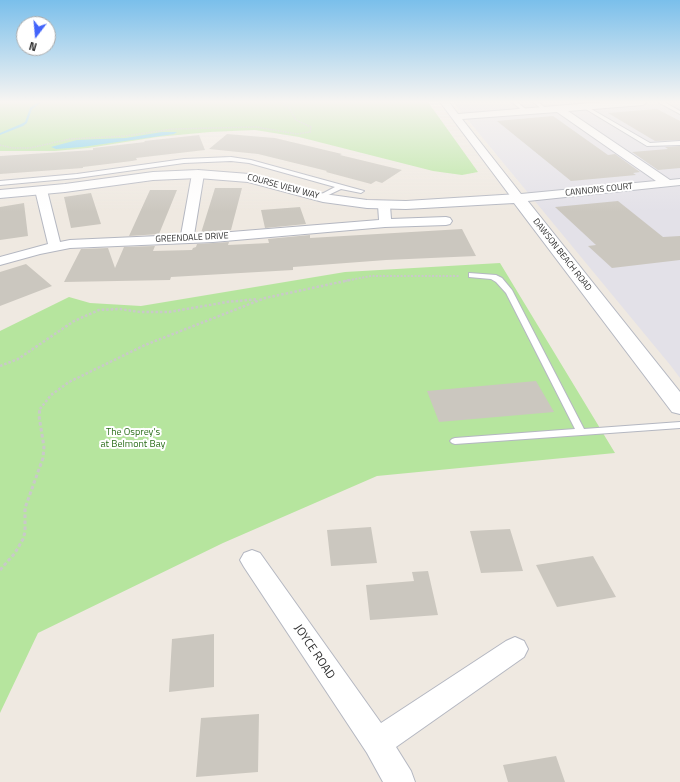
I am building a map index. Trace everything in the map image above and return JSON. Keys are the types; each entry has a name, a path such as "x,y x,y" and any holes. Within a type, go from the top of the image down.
{"street":[{"name":"DAWSON BEACH ROAD","path":"472,138 680,407"},
{"path":"602,138 667,183"},
{"path":"187,239 199,167"},
{"name":"COURSE VIEW WAY","path":"0,194 43,184 148,177 199,167 320,197 352,203 422,205 518,198"},
{"name":"CANNONS COURT","path":"518,198 680,182"},
{"path":"43,184 55,247"},
{"path":"384,205 385,223"},
{"name":"GREENDALE DRIVE","path":"0,261 31,251 84,244 187,239 385,223 446,221"},
{"name":"JOYCE ROAD","path":"252,560 377,743 400,782"},
{"path":"377,743 514,649"}],"lane":[{"path":"638,138 649,145 680,143"},
{"path":"199,167 231,159 249,162 340,187 361,191"},
{"path":"0,182 43,184"},
{"path":"320,197 340,187"},
{"path":"472,275 493,277 499,280 509,292 581,432"},
{"path":"455,441 680,426"}],"path":[{"path":"0,145 24,148 83,138"},
{"path":"0,366 18,359 74,321 99,310 120,308 140,312 169,312 227,302 265,298 367,276 472,275"},
{"path":"0,570 15,553 25,532 25,508 45,453 39,416 40,408 46,400 69,382 114,359 237,308 265,298"}],"shaded area":[{"path":"483,138 680,138 680,378"}],"green space":[{"path":"0,138 148,138 88,148 55,151 0,151"},
{"path":"305,138 454,138 478,172 462,175 433,171"},
{"name":"The Osprey's at Belmont Bay","path":"500,263 615,453 377,476 223,543 38,633 0,713 0,331 69,297 90,303 141,306 345,272"}],"water":[{"path":"142,138 82,147 56,149 51,147 77,140"}],"building":[{"path":"167,138 200,138 205,150 136,158 137,160 83,168 0,174 0,156 93,150 93,148 145,142 144,141"},
{"path":"222,138 277,138 402,170 382,183 376,181 371,184 326,172 327,171 258,154 209,149"},
{"path":"519,138 585,138 608,155 615,154 640,172 633,173 636,175 571,181"},
{"path":"651,138 680,138 680,140 655,141"},
{"path":"680,146 680,168 658,170 632,152 668,149 665,147"},
{"path":"215,188 242,188 231,230 201,233"},
{"path":"150,190 177,190 159,234 129,236"},
{"path":"91,193 101,224 71,228 64,197"},
{"path":"618,201 663,237 680,236 680,260 612,268 588,246 596,245 555,207"},
{"path":"24,203 28,236 0,240 0,207"},
{"path":"300,207 306,224 265,228 261,210"},
{"path":"462,229 476,256 386,260 293,267 293,270 171,277 170,280 64,282 81,249 108,248 115,268 124,247 155,246 153,251 192,250 197,244 229,242 228,245 269,243 268,239 310,235 310,238"},
{"path":"26,264 52,286 0,306 0,272"},
{"path":"536,381 554,412 439,422 427,391"},
{"path":"371,527 377,563 331,566 327,530"},
{"path":"510,529 523,571 481,573 470,531"},
{"path":"593,556 616,597 557,607 536,565"},
{"path":"428,571 438,615 370,620 366,585 414,581 412,572"},
{"path":"214,634 214,687 169,692 172,639"},
{"path":"259,714 258,772 196,777 201,718"},
{"path":"556,756 565,782 508,782 503,765"}]}
